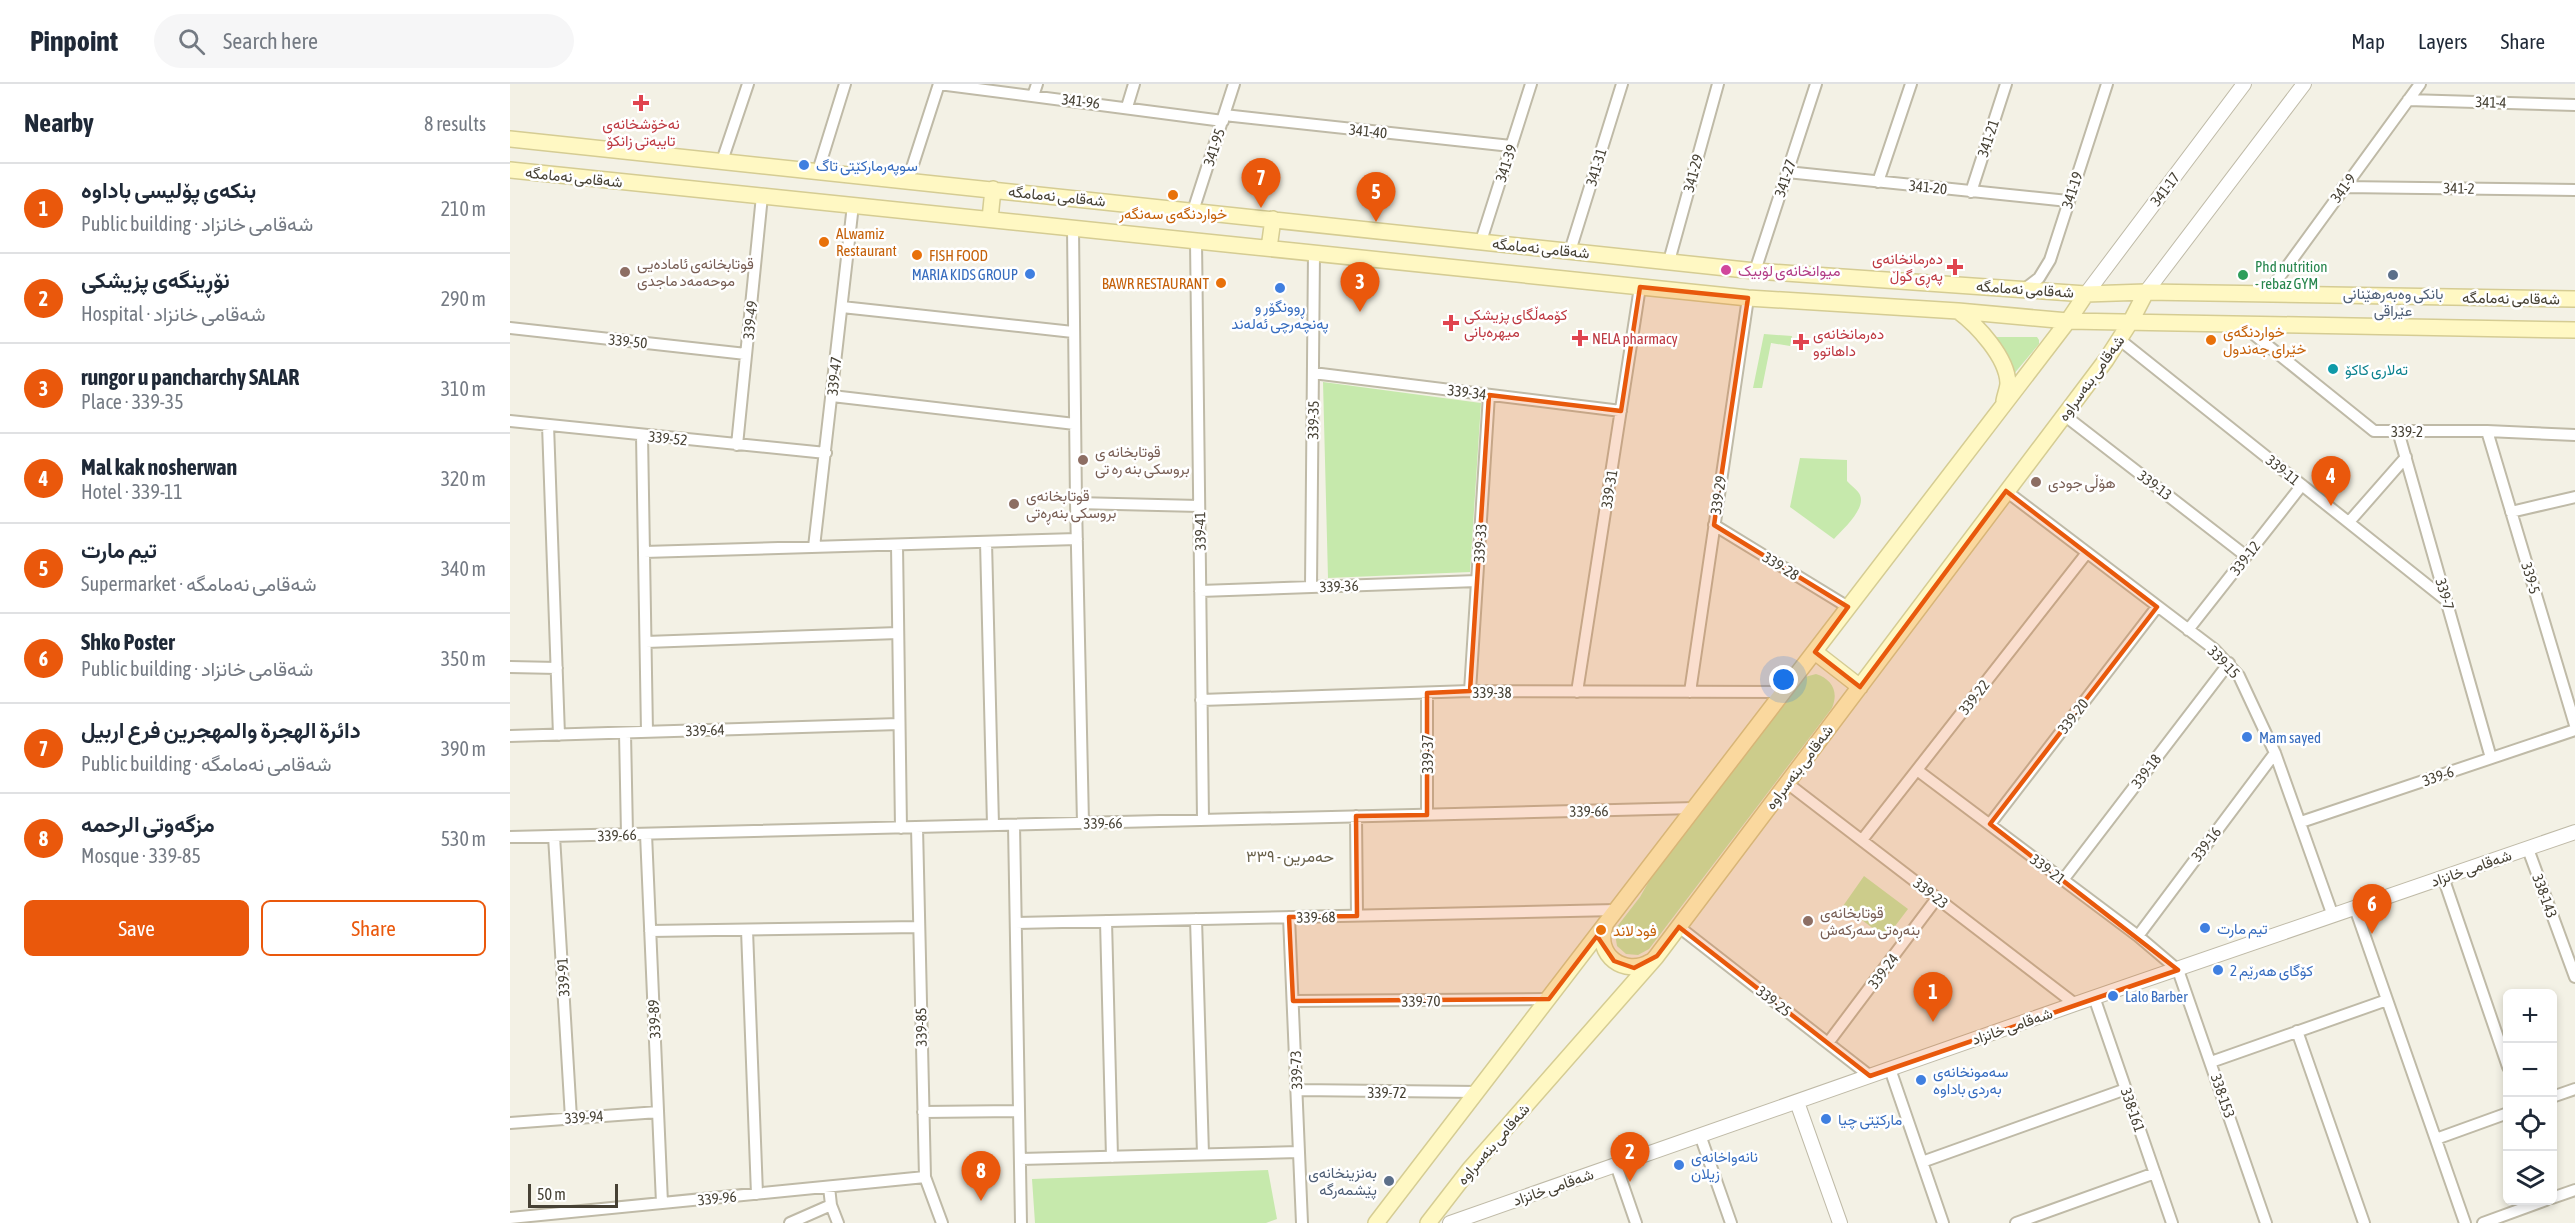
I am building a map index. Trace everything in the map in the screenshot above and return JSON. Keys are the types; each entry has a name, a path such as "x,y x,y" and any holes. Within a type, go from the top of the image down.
{"main road":[{"path":"510,131 534,133 581,146"},
{"name":"شەقامی نەمامگە","path":"510,139 1755,271 2026,288 2086,294 2146,292 2575,299"},
{"name":"شەقامی نەمامگە","path":"510,170 1748,298 1958,311 2068,321 2575,330"},
{"path":"990,219 993,189"},
{"path":"1269,248 1273,219"},
{"name":"شەقامی بنەسراوە","path":"1428,1223 1469,1170 1679,927 2064,416 2120,339 2146,292"},
{"path":"1376,1223 2003,407 2086,294"},
{"path":"1958,311 1975,324 2002,364 2008,383 2003,407"},
{"path":"1815,652 1860,687"},
{"path":"1606,923 1603,934 1604,947 1617,964 1630,968 1639,967 1656,956"}],"street":[{"path":"722,161 748,84"},
{"path":"818,171 845,84"},
{"path":"908,180 939,84"},
{"name":"341-96","path":"939,84 1223,118"},
{"path":"1033,96 1037,84"},
{"path":"1127,107 1134,84"},
{"name":"341-95","path":"1193,211 1234,84"},
{"name":"341-39","path":"1480,241 1531,84"},
{"name":"341-31","path":"1570,251 1622,84"},
{"name":"341-29","path":"1669,261 1718,84"},
{"name":"341-27","path":"1755,271 1816,84"},
{"path":"1878,182 1911,84"},
{"name":"341-21","path":"1971,192 2006,84"},
{"name":"341-19","path":"2026,288 2039,278 2050,260 2108,84"},
{"name":"341-17","path":"2086,294 2244,84"},
{"path":"2146,292 2304,84"},
{"name":"341-9","path":"2267,294 2420,84"},
{"name":"341-4","path":"2408,100 2575,105"},
{"name":"341-40","path":"1223,118 1511,146"},
{"name":"341-20","path":"1787,172 2068,201"},
{"name":"341-2","path":"2343,188 2575,189"},
{"name":"339-49","path":"737,445 762,196"},
{"name":"339-47","path":"813,547 826,453 853,205"},
{"path":"1073,228 1083,823"},
{"name":"339-41","path":"1197,241 1203,820"},
{"name":"339-35","path":"1311,587 1314,253"},
{"name":"339-31","path":"1576,692 1640,286"},
{"name":"339-29","path":"1690,692 1748,298"},
{"path":"842,307 1073,332"},
{"name":"339-2","path":"2240,324 2374,431 2487,431 2575,435"},
{"name":"339-50","path":"510,328 746,354"},
{"name":"339-11","path":"2120,339 2446,600"},
{"name":"339-34","path":"1313,373 1621,411"},
{"name":"339-33","path":"1470,692 1489,395"},
{"path":"832,396 1075,424"},
{"name":"339-13","path":"2064,416 2246,556"},
{"name":"339-52","path":"510,421 826,453"},
{"path":"548,425 559,735"},
{"name":"339-7","path":"2398,431 2491,758"},
{"name":"339-5","path":"2487,431 2575,725"},
{"path":"642,435 647,732"},
{"path":"2349,522 2406,457"},
{"name":"339-12","path":"2187,630 2302,485"},
{"name":"339-15","path":"2006,490 2229,663 2239,676 2275,753 2333,916"},
{"path":"2511,512 2575,497"},
{"path":"1076,503 1199,506"},
{"name":"339-28","path":"1714,525 1848,607"},
{"path":"644,552 1077,539"},
{"path":"986,542 993,825"},
{"path":"897,545 901,828"},
{"name":"339-22","path":"1862,840 2086,554"},
{"name":"339-36","path":"1200,591 1477,581"},
{"name":"339-20","path":"1990,824 2157,607"},
{"path":"646,642 898,633"},
{"name":"339-18","path":"2062,879 2229,663"},
{"path":"510,667 557,668"},
{"name":"339-38","path":"1202,700 1470,692 1783,692"},
{"name":"339-37","path":"1426,815 1427,693"},
{"name":"339-64","path":"510,736 900,724"},
{"name":"339-6","path":"2301,822 2575,730"},
{"path":"625,733 627,834"},
{"name":"339-16","path":"2138,936 2275,753"},
{"name":"339-21","path":"1917,770 2138,936 2178,970"},
{"name":"339-23","path":"1787,783 2075,1004"},
{"name":"339-66","path":"510,837 1695,808"},
{"path":"1356,816 1357,916"},
{"path":"1014,825 1021,1223"},
{"name":"339-85","path":"916,827 925,1177 942,1223"},
{"name":"شەقامی خانزاد","path":"1449,1223 2575,832"},
{"name":"339-89","path":"646,834 662,1203"},
{"name":"339-91","path":"554,836 571,1119"},
{"name":"338-143","path":"2528,849 2575,977"},
{"path":"2443,877 2503,1052"},
{"name":"339-24","path":"1828,1043 1937,898"},
{"path":"2355,908 2463,1222"},
{"name":"339-68","path":"1016,923 1616,910"},
{"name":"339-73","path":"1289,917 1300,1222"},
{"path":"1196,919 1203,1154"},
{"path":"1106,921 1112,1157"},
{"path":"650,931 919,927"},
{"name":"339-25","path":"1679,927 1870,1076"},
{"path":"747,930 757,1194"},
{"name":"338-153","path":"2178,970 2266,1223"},
{"name":"338-161","path":"2094,998 2172,1223"},
{"name":"339-70","path":"1293,1001 1549,999"},
{"path":"2211,1062 2387,1000"},
{"path":"2297,1031 2364,1223"},
{"path":"1890,1069 1943,1223"},
{"path":"1922,1162 2126,1089"},
{"path":"2557,1096 2575,1089"},
{"name":"339-72","path":"1297,1090 1478,1092"},
{"path":"1797,1102 1840,1223"},
{"name":"339-94","path":"510,1123 658,1112"},
{"path":"923,1112 1019,1112"},
{"path":"2436,1139 2503,1115"},
{"path":"1700,1135 1731,1223"},
{"path":"1020,1159 1299,1152"},
{"path":"1616,1165 1636,1223"},
{"path":"2016,1223 2155,1173"},
{"name":"339-96","path":"510,1218 925,1177"},
{"path":"829,1187 831,1205 838,1223"},
{"path":"2557,1197 2575,1190"},
{"path":"790,1223 831,1205"},
{"path":"2483,1223 2532,1205"}],"highlighted area":[{"path":"1640,287 1748,298 1714,525 1848,607 1815,652 1860,687 2006,491 2157,607 1990,824 2178,970 1870,1076 1679,927 1657,956 1634,968 1614,961 1597,936 1549,999 1293,1001 1289,917 1357,916 1356,816 1427,815 1427,693 1470,691 1489,395 1621,411"}],"green space":[{"path":"1764,334 1792,336 1790,346 1771,343 1762,388 1753,388"},
{"path":"1990,337 2037,337 2039,344 2013,375"},
{"path":"1323,382 1481,403 1470,572 1328,578"},
{"path":"1800,458 1847,460 1847,481 1859,493 1861,500 1853,518 1834,539 1790,507"},
{"path":"1816,674 1826,679 1833,687 1835,697 1832,708 1649,949 1638,955 1626,954 1617,946 1616,928 1640,897 1657,867 1801,678"},
{"path":"1864,876 1908,909 1886,938 1843,906"},
{"path":"1268,1170 1277,1219 1266,1223 1035,1223 1032,1179"}],"place":[{"name":"نەخۆشخانەی تایبەتی زانکۆ","path":"641,103"},
{"name":"سوپەرمارکێتی تاگ","path":"804,165"},
{"name":"خواردنگەی سەنگەر","path":"1173,195"},
{"name":"دائرة الهجرة والمهجرين فرع اربيل","path":"1261,208"},
{"name":"تیم مارت","path":"1376,222"},
{"name":"ALwamiz Restaurant","path":"824,242"},
{"name":"FISH FOOD","path":"917,255"},
{"name":"دەرمانخانەی پەڕی گوڵ","path":"1955,267"},
{"name":"میوانخانەی لۆبیک","path":"1726,270"},
{"name":"قوتابخانەی ئامادەیی موحەمەد ماجدی","path":"625,272"},
{"name":"MARIA KIDS GROUP","path":"1030,274"},
{"name":"Phd nutrition - rebaz GYM","path":"2243,275"},
{"name":"بانکی وەبەرهێنانی عێراقی","path":"2393,275"},
{"name":"BAWR RESTAURANT","path":"1221,283"},
{"name":"ڕوونگۆڕ و پەنچەرچی ئەلەند","path":"1280,288"},
{"name":"rungor u pancharchy SALAR","path":"1360,312"},
{"name":"کۆمەڵگای پزیشکی میهرەبانی","path":"1451,323"},
{"name":"NELA pharmacy","path":"1580,338"},
{"name":"خواردنگەی خێرای جەندول","path":"2211,340"},
{"name":"دەرمانخانەی داهاتوو","path":"1801,342"},
{"name":"تەلاری کاکۆ","path":"2333,369"},
{"name":"قوتابخانه ى بروسكى بنه ره تى","path":"1083,460"},
{"name":"هۆڵی جودی","path":"2036,482"},
{"name":"قوتابخانەی بروسکی بنەڕەتی","path":"1014,504"},
{"name":"Mal kak nosherwan","path":"2331,506"},
{"name":"Mam sayed","path":"2247,737"},
{"name":"قوتابخانەی بنەڕەتی سەرکەش","path":"1808,921"},
{"name":"تيم مارت","path":"2205,928"},
{"name":"فود لاند","path":"1601,930"},
{"name":"Shko Poster","path":"2372,934"},
{"name":"کۆگای هەرێم 2","path":"2218,970"},
{"name":"Lalo Barber","path":"2113,996"},
{"name":"بنکەی پۆلیسی باداوە","path":"1933,1022"},
{"name":"سەمونخانەی بەردی باداوە","path":"1921,1080"},
{"name":"مارکێتی چیا","path":"1826,1119"},
{"name":"نانەواخانەی زیلان","path":"1679,1165"},
{"name":"به‌نزینخانه‌ی پێشمه‌رگه","path":"1389,1181"},
{"name":"نۆڕینگەی پزیشکی","path":"1630,1182"},
{"name":"مزگەوتی الرحمە","path":"981,1201"}],"district":[{"name":"حەمرین - ٣٣٩","path":"1290,856"}]}
